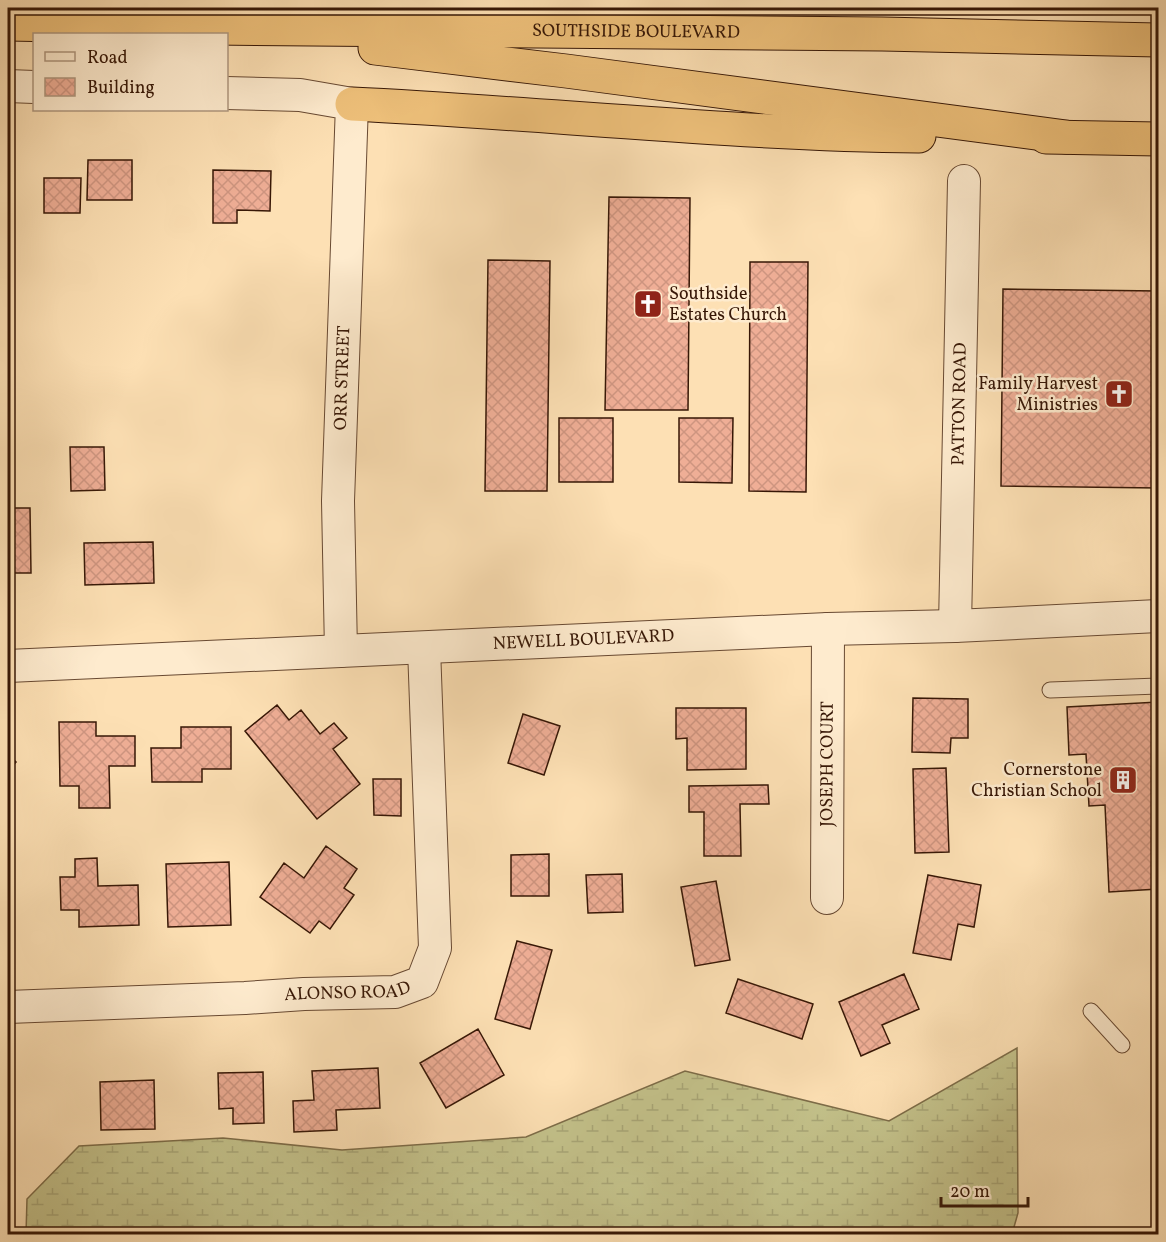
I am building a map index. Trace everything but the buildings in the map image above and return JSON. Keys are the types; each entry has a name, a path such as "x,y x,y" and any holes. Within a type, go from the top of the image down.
{"highway":[{"name":"SOUTHSIDE BOULEVARD","path":"8,24 882,34 1158,40"},
{"path":"212,28 577,72 1066,137"},
{"path":"352,104 861,135 1158,139"}],"street":[{"path":"8,86 33,87"},
{"path":"228,93 300,95 352,104"},
{"name":"ORR STREET","path":"341,651 338,501 352,104"},
{"name":"PATTON ROAD","path":"955,626 964,181"},
{"name":"NEWELL BOULEVARD","path":"8,666 1158,616"},
{"name":"JOSEPH COURT","path":"827,898 828,629"},
{"name":"ALONSO ROAD","path":"8,1007 396,992 422,982 435,948 424,648"}],"lane":[{"path":"1050,690 1158,686"},
{"path":"1091,1011 1122,1045"}],"green space":[{"path":"1017,1048 1018,1213 1012,1234 26,1234 27,1199 79,1146 223,1138 342,1150 526,1137 685,1071 889,1121"}],"place":[{"name":"Southside Estates Church","path":"648,304"},
{"name":"Family Harvest Ministries","path":"1119,394"},
{"name":"Cornerstone Christian School","path":"1123,780"}]}
